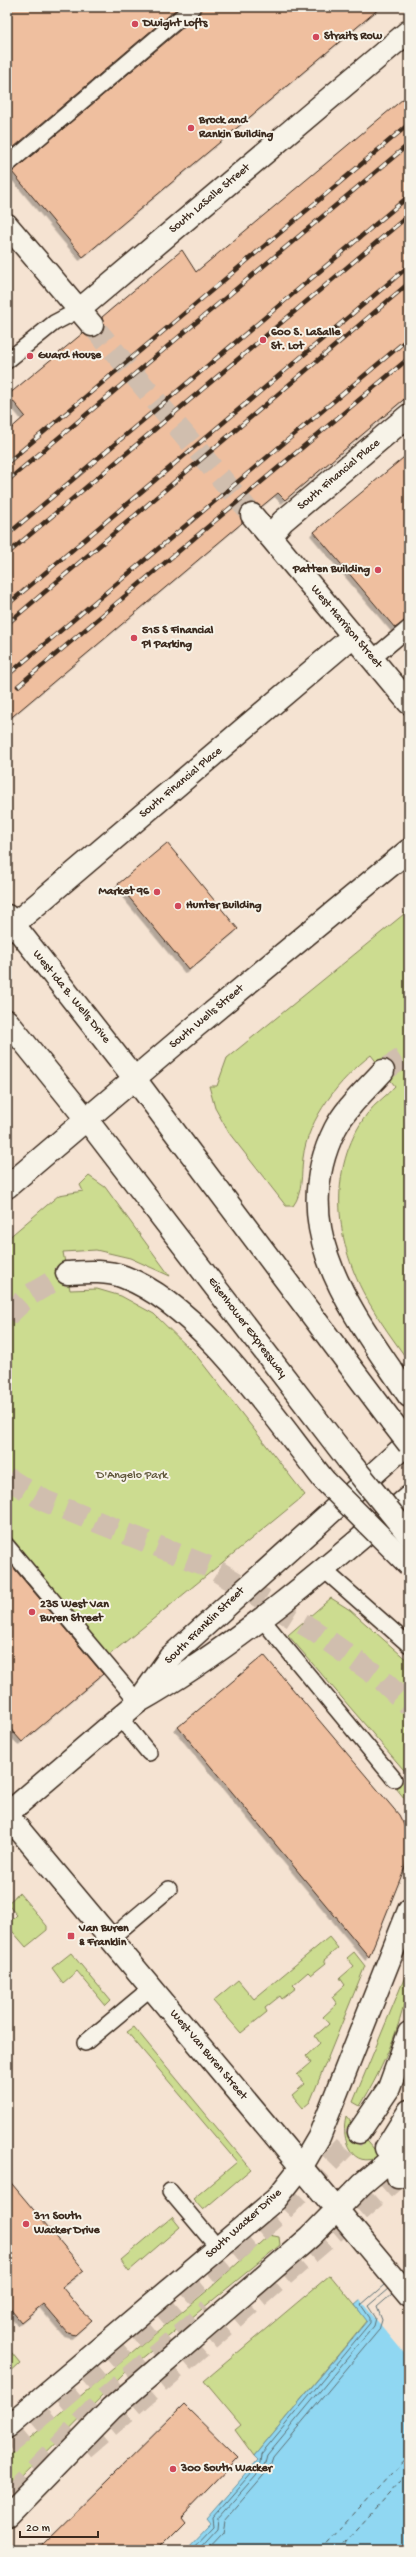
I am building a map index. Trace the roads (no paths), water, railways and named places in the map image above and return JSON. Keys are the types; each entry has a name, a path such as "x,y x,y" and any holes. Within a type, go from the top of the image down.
{"main road":[{"name":"South LaSalle Street","path":"86,318 409,31"},
{"path":"7,225 86,318"},
{"name":"South Financial Place","path":"270,536 283,522 409,415"},
{"name":"West Harrison Street","path":"252,515 409,703"},
{"name":"South Financial Place","path":"9,923 353,636"},
{"name":"South Wells Street","path":"7,1187 409,850"},
{"name":"West Ida B. Wells Drive","path":"9,923 135,1079"},
{"path":"7,1021 87,1120"},
{"path":"384,1071 346,1112 335,1129 321,1163 317,1195 321,1235 335,1280 347,1303 409,1396"},
{"path":"135,1079 409,1443"},
{"name":"Eisenhower Expressway","path":"87,1120 348,1460 409,1535"},
{"path":"67,1274 94,1272 123,1276 161,1297 204,1334 249,1385 324,1480 409,1565"},
{"name":"South Franklin Street","path":"7,1815 138,1702 170,1657 409,1443"},
{"path":"138,1702 187,1674 323,1569 409,1497"},
{"name":"West Van Buren Street","path":"7,1815 302,2166 409,2296"},
{"name":"South Wacker Drive","path":"7,2427 276,2199 302,2166 319,2137 409,1910"},
{"path":"359,2132 389,2088 409,2033"},
{"path":"395,2164 409,2111"},
{"path":"7,2516 112,2409 310,2237 337,2210 395,2164 409,2144"}],"lane":[{"path":"7,165 193,7"},
{"name":"South LaSalle Street","path":"7,361 54,323 86,318"},
{"path":"372,659 409,628"},
{"path":"7,1546 138,1702"},
{"path":"323,1569 409,1645"},
{"path":"261,1618 394,1779"},
{"path":"120,1718 149,1753"},
{"path":"111,1938 169,1888"},
{"path":"86,2043 152,1988"},
{"path":"170,2191 218,2248"}],"water":[{"path":"409,2259 409,2550 185,2550 210,2524 206,2519 258,2460 254,2456 367,2321 355,2305"}],"tunnel":[{"path":"92,325 252,515"},
{"path":"383,1071 409,1054"},
{"path":"7,1316 28,1296 67,1273"},
{"path":"7,1478 45,1501 212,1568 313,1630 380,1678 409,1706"},
{"path":"7,2445 278,2215 359,2132"},
{"path":"84,2448 398,2177"},
{"path":"13,2494 103,2400 208,2311"}],"railway":[{"path":"7,463 409,124"},
{"path":"7,481 409,144"},
{"path":"7,535 409,196"},
{"path":"7,554 409,215"},
{"path":"7,605 409,266"},
{"path":"7,624 409,283"},
{"path":"9,674 409,338"},
{"path":"18,686 409,358"}],"place":[{"name":"Dwight Lofts","path":"135,24"},
{"name":"Straits Row","path":"316,37"},
{"name":"Brock and Rankin Building","path":"191,128"},
{"name":"600 S. LaSalle St. Lot","path":"263,340"},
{"name":"Guard House","path":"30,356"},
{"name":"Patten Building","path":"378,570"},
{"name":"515 S Financial Pl Parking","path":"134,638"},
{"name":"Market 96","path":"157,892"},
{"name":"Hunter Building","path":"178,906"},
{"name":"235 West Van Buren Street","path":"32,1612"},
{"name":"Van Buren & Franklin","path":"71,1936"},
{"name":"311 South Wacker Drive","path":"26,2224"},
{"name":"300 South Wacker","path":"173,2469"}],"park label":[{"name":"D'Angelo Park","path":"132,1476"}]}
